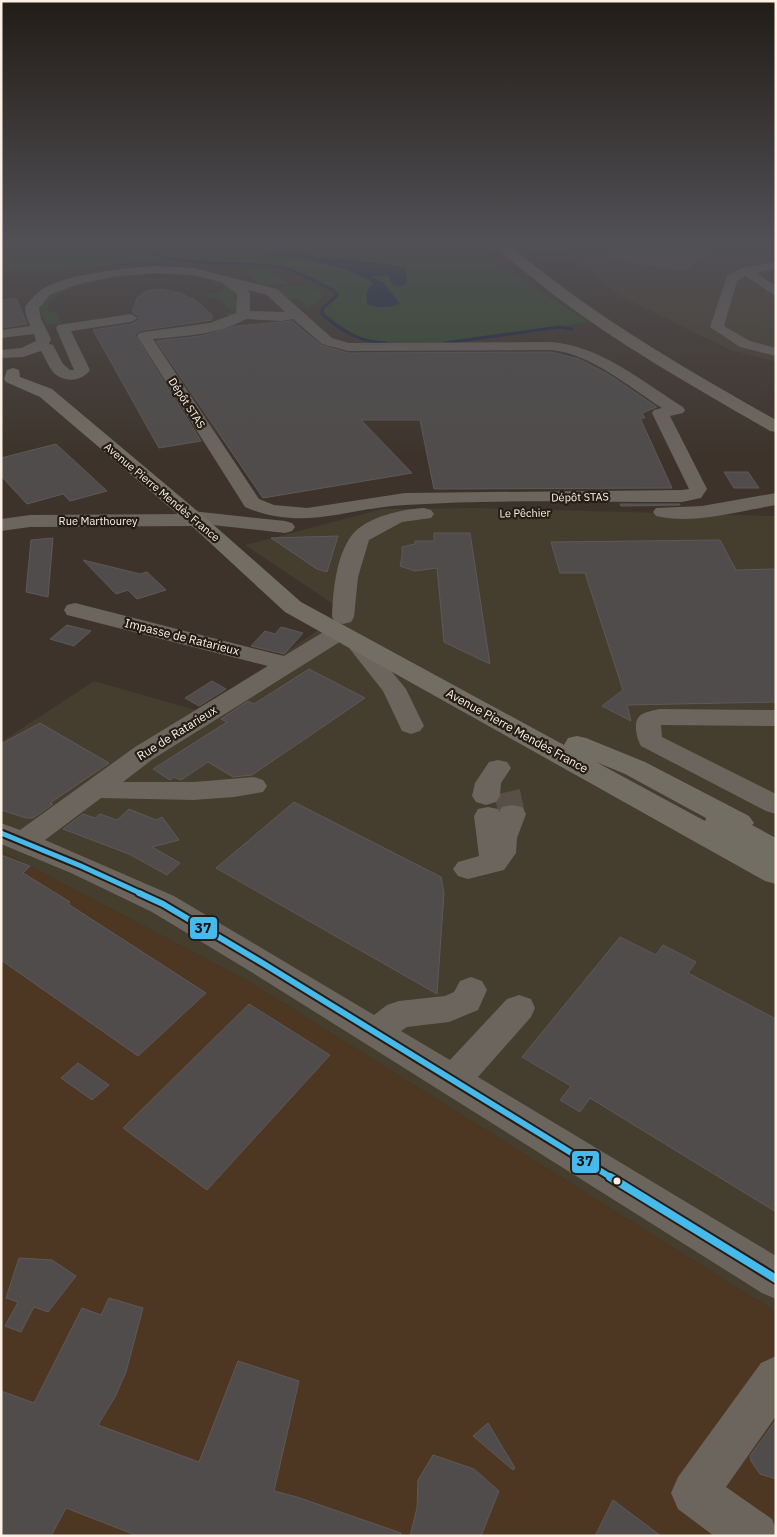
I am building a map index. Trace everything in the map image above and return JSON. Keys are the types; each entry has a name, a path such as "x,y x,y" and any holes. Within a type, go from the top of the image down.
{"highway":[{"path":"591,315 673,367 776,427"}],"main road":[{"path":"1,355 8,358 10,373"},
{"name":"Avenue Pierre Mendès France","path":"10,373 14,381 46,394 194,518 293,607 577,744 776,851"},
{"name":"Avenue Pierre Mendès France","path":"1,387 58,405"},
{"name":"Avenue Pierre Mendès France","path":"346,631 776,873"},
{"path":"577,744 634,768 776,842"}],"street":[{"name":"Dépôt STAS","path":"34,315 39,327"},
{"name":"Dépôt STAS","path":"243,315 281,317 296,315 327,341 348,347 551,346 567,347 585,352 677,410 660,413 698,489 694,494 682,496 402,500 353,508 296,513 261,508 252,503 144,336 211,327 243,315"},
{"path":"721,315 717,327 745,344 776,352"},
{"path":"1,355 16,354 37,348 48,348 61,372 68,375 76,375 82,370 63,328 131,318"},
{"path":"1,334 39,327 44,340 10,373"},
{"name":"Le Pêchier","path":"346,631 343,600 351,565 361,537 387,521 407,514 702,512 776,499"},
{"name":"Rue Marthourey","path":"1,525 30,521 194,518 277,527 331,527 387,521"},
{"name":"Impasse de Ratarieux","path":"75,610 288,664"},
{"path":"346,631 394,689 411,726"},
{"name":"Rue de Ratarieux","path":"12,837 94,790 144,753 288,664 346,631"},
{"path":"776,718 659,717 648,721 650,740 659,746 776,805"},
{"path":"94,790 172,792 225,790 254,786"},
{"path":"481,866 490,845 498,804"},
{"path":"12,837 163,904 776,1279"},
{"path":"374,1033 400,1014 449,1009 466,1001 471,990"},
{"path":"453,1081 519,1008"},
{"path":"755,1536 694,1494 776,1378"}],"shaded area":[{"path":"659,315 776,315 776,362 730,350"},
{"path":"476,508 776,516 776,1312 248,981 1,851 1,742 94,681 199,711 345,612 245,545 382,509"},
{"path":"1,851 248,981 776,1312 776,1536 1,1536"}],"green space":[{"path":"42,315 58,315 61,323 46,325"},
{"path":"327,315 577,315 588,322 449,342 373,341 358,338"}],"building":[{"path":"1,315 23,315 27,324 1,328"},
{"path":"137,315 212,315 212,320 144,330 139,331 135,335 201,441 159,448 93,330 131,324 139,320 139,316"},
{"path":"292,321 321,345 348,353 551,352 579,359 608,374 657,407 642,413 645,418 640,418 672,488 434,489 420,420 361,420 412,473 263,498 156,341 201,336 236,326"},
{"path":"56,444 107,491 70,501 63,494 27,504 1,476 1,458"},
{"path":"724,472 748,472 759,488 734,488"},
{"path":"620,504 680,504 680,505 621,506"},
{"path":"434,533 470,533 490,664 444,642 437,568 415,571 400,566 402,547 415,544 415,541 434,541"},
{"path":"338,536 327,572 317,569 271,538"},
{"path":"53,538 48,597 26,592 31,540"},
{"path":"720,540 736,570 776,569 776,702 627,705 631,721 602,706 623,690 585,573 560,573 551,542"},
{"path":"83,560 140,574 147,572 166,590 137,599 128,590 116,594"},
{"path":"67,625 91,631 74,646 50,639"},
{"path":"281,627 303,633 284,654 251,646 265,631 275,634"},
{"path":"309,669 365,698 252,775 233,777 208,762 181,780 174,777 170,780 153,769 227,722 221,719 248,701 254,704"},
{"path":"212,681 226,689 199,706 185,698"},
{"path":"40,723 109,763 50,803 53,804 33,818 26,818 1,810 1,744"},
{"path":"294,802 441,877 444,893 437,994 216,868"},
{"path":"129,809 156,820 162,817 179,840 152,847 180,863 167,875 129,854 63,829 83,814 95,818 100,814 117,820"},
{"path":"1,855 30,866 23,873 70,902 68,904 206,993 138,1056 1,960"},
{"path":"620,937 656,955 663,945 696,962 688,973 776,1019 776,1212 590,1098 580,1112 560,1100 571,1086 522,1057"},
{"path":"249,1004 330,1055 207,1190 123,1128"},
{"path":"78,1063 109,1085 92,1100 61,1078"},
{"path":"19,1258 52,1260 76,1276 48,1312 34,1307 21,1332 5,1326 18,1302 6,1298"},
{"path":"109,1298 143,1308 126,1372 115,1397 98,1425 199,1462 238,1361 299,1381 274,1491 297,1497 401,1533 400,1536 138,1536 66,1508 51,1536 1,1536 1,1391 34,1403 82,1308 101,1315"},
{"path":"776,1420 776,1479 760,1474 751,1461 750,1456"},
{"path":"488,1423 515,1468 513,1470 473,1436"},
{"path":"433,1455 474,1469 499,1491 481,1536 410,1536 417,1508 418,1480"},
{"path":"613,1500 661,1536 595,1536"}],"waterway":[{"path":"323,315 359,338 386,343"},
{"path":"445,343 559,327 572,329"}],"tunnel":[{"path":"507,792 512,814"}],"transit line":[{"name":"37","path":"1,833 81,866 163,904 264,964 776,1279"}]}
